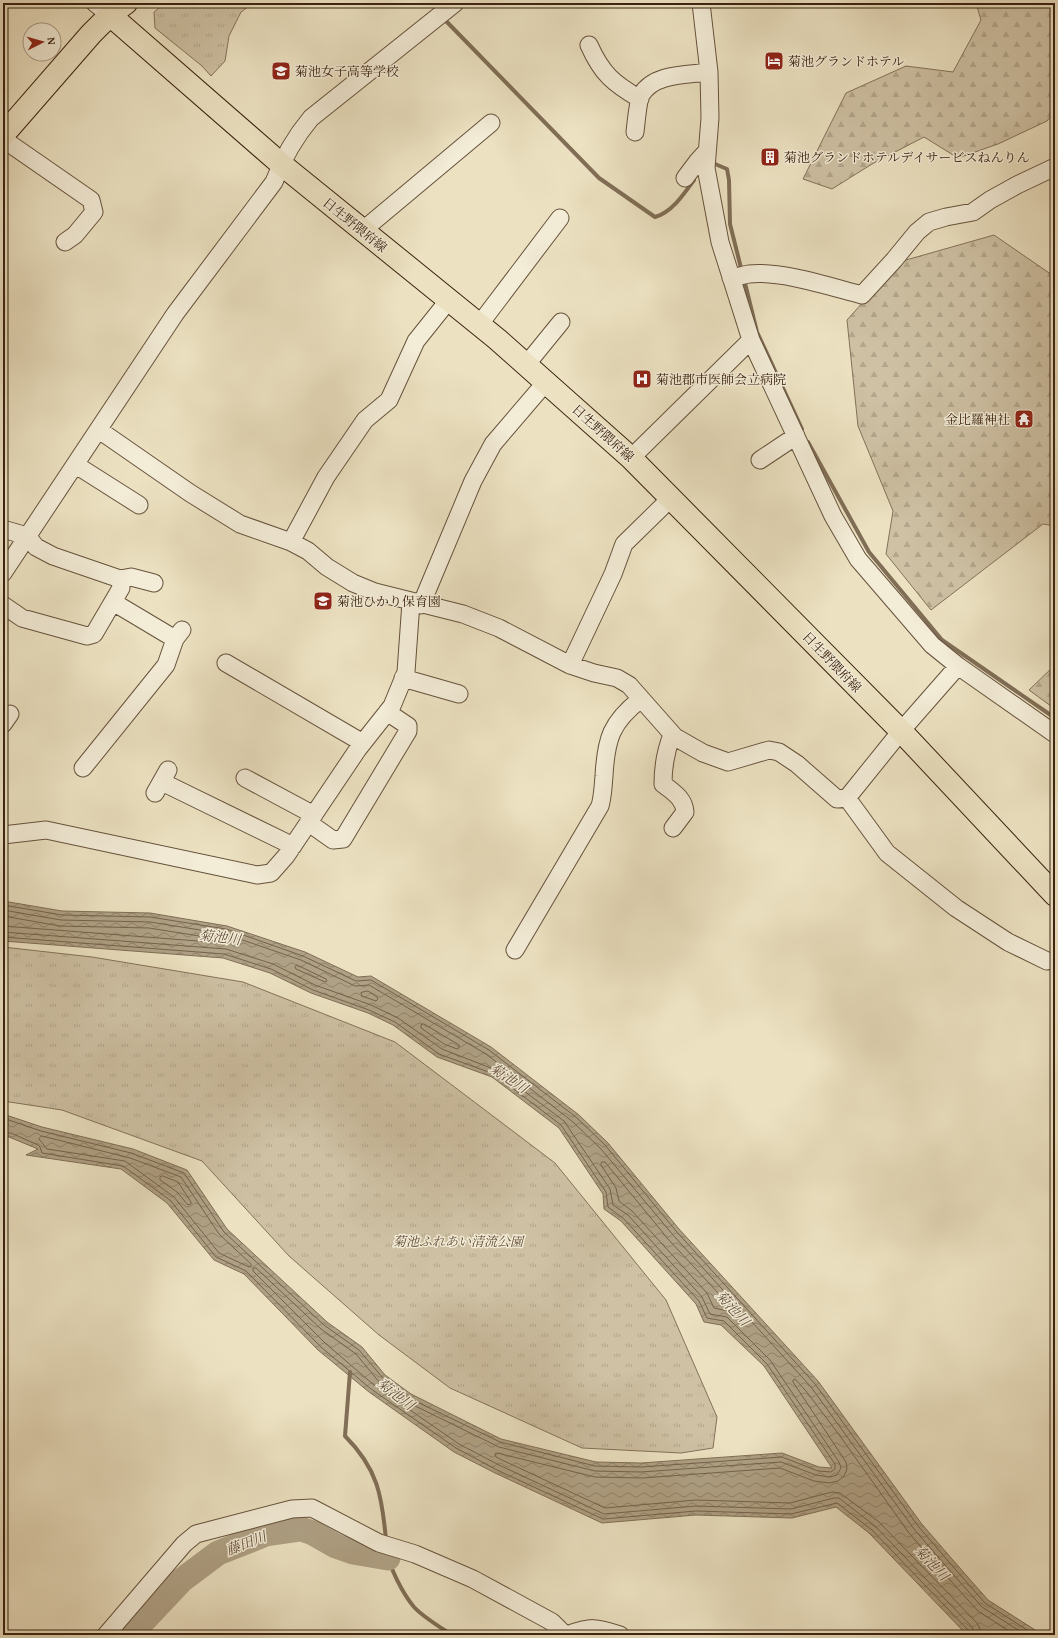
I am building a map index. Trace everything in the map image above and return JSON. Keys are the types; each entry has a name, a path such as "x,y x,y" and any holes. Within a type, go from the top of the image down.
{"main road":[{"name":"日生野隈府線","path":"110,7 280,164 479,325 546,382 631,458 901,731 1055,895"},
{"path":"3,135 91,34 110,7"}],"street":[{"path":"3,573 175,314 274,182 280,164 297,135 311,118 455,3"},
{"path":"701,3 709,72 710,118 706,168 720,242 752,340 834,516 858,559 932,645 958,666 1055,734"},
{"path":"589,45 597,63 610,79 640,98"},
{"path":"635,132 641,95 653,83 661,78 709,72"},
{"path":"362,231 491,123"},
{"path":"3,139 91,200 94,212 75,235 65,242"},
{"path":"686,178 707,151"},
{"path":"731,278 749,274 785,277 862,296 917,232 929,222 973,212 990,200 1017,185 1055,168"},
{"path":"479,325 560,218"},
{"path":"291,542 326,477 365,420 389,400 416,341 448,301"},
{"path":"526,365 561,322"},
{"path":"631,458 752,340"},
{"path":"3,835 46,830 257,875 270,873 286,856 362,743 392,706 406,672 416,603 473,482 493,444 546,382"},
{"path":"99,430 190,493 240,524 291,542 308,551 327,567 353,583 375,592 463,614 499,628 570,664 594,673 617,678 629,685 672,735 702,753 728,762 770,750 779,752 797,764 837,799 847,798 901,731 958,666"},
{"path":"760,460 796,436"},
{"path":"76,465 139,505"},
{"path":"570,664 613,574 624,544 671,498"},
{"path":"3,529 27,536 36,546 53,556 120,579 131,577 154,583"},
{"path":"3,605 22,618 87,636 94,634 113,602 121,588 120,579"},
{"path":"83,768 166,665 179,634 113,602"},
{"path":"226,663 362,743"},
{"path":"403,678 458,694"},
{"path":"515,950 600,806 610,735 614,727 630,707 641,699"},
{"path":"245,778 312,819 333,840 343,838 408,731 408,726 387,712"},
{"path":"672,735 663,769 663,784 679,797 684,806 685,812 672,828"},
{"path":"162,782 293,846"},
{"path":"847,798 887,854 969,916 1008,942 1047,961"},
{"path":"106,1635 184,1544 196,1534 292,1509 312,1508 379,1543 415,1554 473,1579 552,1622 566,1635 583,1629 597,1627 620,1635"}],"green space":[{"path":"165,3 253,3 241,12 229,36 225,61 211,76 202,66 155,28 154,12"},
{"path":"976,3 1055,3 1055,111 1047,121 998,144 958,158 924,137 872,164 832,189 803,179 846,93 906,66 953,72 981,20"},
{"path":"994,235 1055,277 1055,526 1043,524 931,610 886,554 893,511 858,426 847,320 899,262"},
{"path":"1055,665 1055,709 1029,690"},
{"name":"菊池ふれあい清流公園","path":"3,947 92,957 243,982 395,1042 555,1163 666,1300 717,1417 713,1448 681,1453 582,1448 450,1388 379,1335 289,1256 202,1161 62,1110 3,1101"}],"water":[{"name":"菊池川","path":"3,901 62,911 150,913 227,926 305,952 358,977 371,976 491,1047 579,1115 608,1143 679,1229 818,1381 921,1523 988,1600 1043,1635 967,1635 869,1533 836,1507 792,1518 696,1515 602,1523 495,1473 454,1452 369,1392 318,1350 244,1274 214,1260 167,1203 121,1169 26,1155 38,1149 9,1137 3,1137 3,1114 42,1127 133,1149 187,1170 227,1229 327,1322 362,1347 385,1375 411,1394 501,1439 596,1462 641,1463 782,1453 819,1467 832,1468 764,1366 721,1325 704,1322 696,1304 621,1221 604,1209 603,1194 559,1128 492,1077 437,1057 393,1025 368,1013 311,993 270,973 223,958 3,941"}],"waterway":[{"path":"431,3 435,7"},
{"path":"446,21 599,178 655,217 661,215 672,207 682,197 694,180"},
{"path":"715,164 727,169 729,180 730,224 742,272"},
{"path":"744,279 757,332 802,429"},
{"path":"808,442 869,552 942,640 1055,718"},
{"path":"350,1372 345,1436 365,1460 376,1484 383,1510 386,1540"},
{"name":"藤田川","path":"130,1635 182,1580 218,1553 266,1534 301,1529 313,1533 336,1546 353,1552 388,1558"},
{"path":"387,1551 397,1580 405,1595 414,1607 452,1635"}],"place":[{"name":"菊池グランドホテル","path":"774,61"},
{"name":"菊池女子高等学校","path":"281,71"},
{"name":"菊池グランドホテルデイサービスねんりん","path":"770,157"},
{"name":"菊池郡市医師会立病院","path":"642,379"},
{"name":"金比羅神社","path":"1024,419"},
{"name":"菊池ひかり保育園","path":"323,601"}]}
